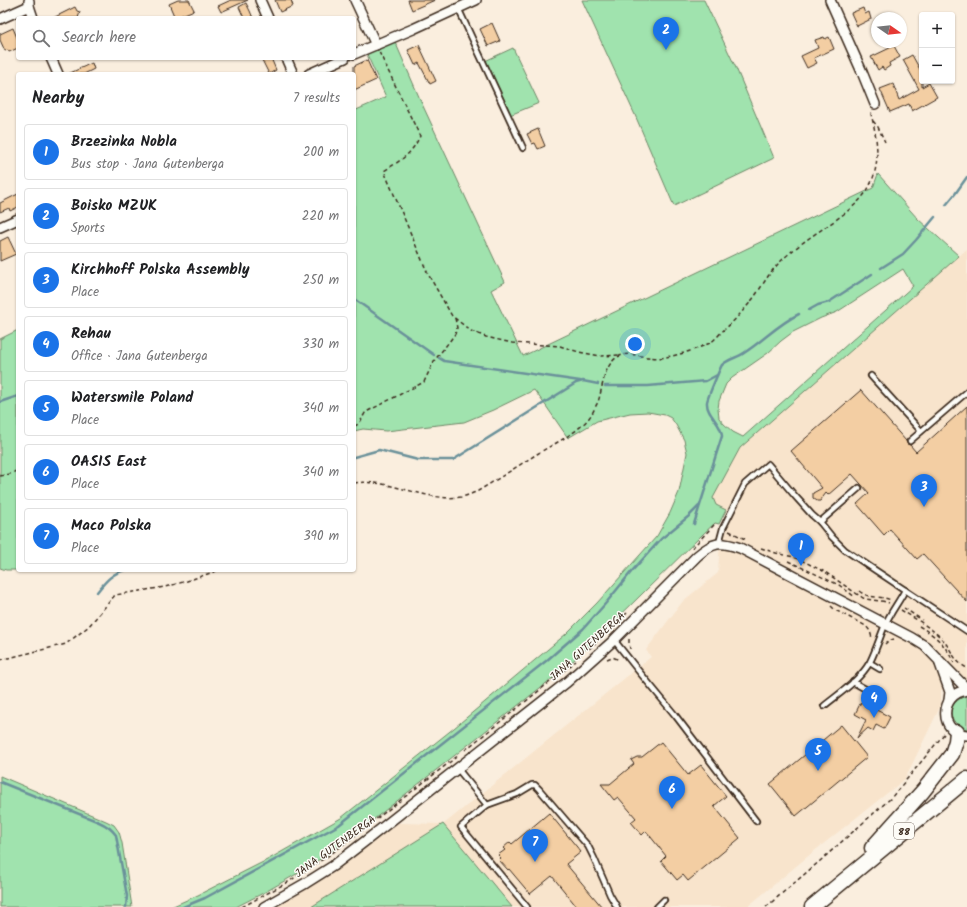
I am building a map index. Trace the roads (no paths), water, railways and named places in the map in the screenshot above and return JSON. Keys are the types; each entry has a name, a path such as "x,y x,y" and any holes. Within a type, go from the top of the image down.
{"main road":[{"path":"840,884 923,791 952,754 958,731"},
{"name":"88","path":"812,907 967,779"}],"street":[{"path":"260,0 267,16"},
{"path":"355,0 376,45"},
{"path":"356,53 476,0"},
{"path":"830,0 875,104"},
{"path":"0,19 29,3 32,16"},
{"path":"52,60 57,72"},
{"path":"287,60 292,72"},
{"path":"314,72 340,60"},
{"path":"0,227 16,220"},
{"path":"719,543 740,548 925,646 967,689 954,695 946,706 946,720 958,731"},
{"name":"JANA GUTENBERGA","path":"264,907 274,905 333,866 566,682 614,640 697,556 710,546 719,543"},
{"path":"938,659 950,692 949,700"}],"lane":[{"path":"458,8 523,148"},
{"path":"871,376 921,432"},
{"path":"910,441 967,392"},
{"path":"719,543 723,528 745,484 768,464 794,496 845,550 967,631"},
{"path":"820,522 859,488"},
{"path":"824,706 853,682 870,663 886,624 905,590"},
{"path":"614,640 675,715 756,821"},
{"path":"870,663 880,669"},
{"path":"853,682 869,691"},
{"path":"457,768 487,805"},
{"path":"527,907 461,827 487,805 517,794 532,785 535,785 539,789 588,846 617,907"},
{"path":"656,907 664,900"}],"waterway":[{"path":"946,205 967,177"},
{"path":"881,268 903,254 935,217"},
{"path":"809,310 818,305 829,302 872,274"},
{"path":"356,300 434,355"},
{"path":"694,524 722,436 720,427 707,407 711,390 721,367 724,363 744,353 791,318 799,314"},
{"path":"439,358 444,361 580,381"},
{"path":"605,386 648,386 706,381 717,375"},
{"path":"356,456 379,450 418,460 453,460 576,383 583,381 598,384"},
{"path":"0,402 16,397"},
{"path":"183,907 205,898 339,825 546,661 583,629 661,539 699,506"},
{"path":"97,592 106,581 119,572"},
{"path":"0,782 99,822 112,830 116,835 127,896 126,907"}],"place":[{"name":"Boisko MZUK","path":"666,50"},
{"name":"Kirchhoff Polska Assembly","path":"924,507"},
{"name":"Brzezinka Nobla","path":"801,566"},
{"name":"Rehau","path":"874,718"},
{"name":"Watersmile Poland","path":"818,771"},
{"name":"OASIS East","path":"672,809"},
{"name":"Maco Polska","path":"535,862"}]}
